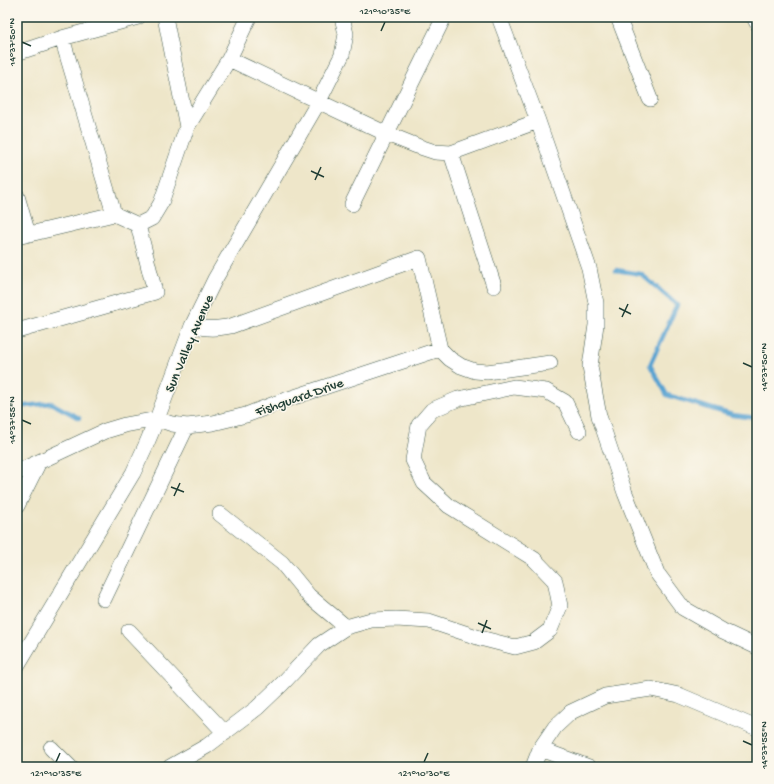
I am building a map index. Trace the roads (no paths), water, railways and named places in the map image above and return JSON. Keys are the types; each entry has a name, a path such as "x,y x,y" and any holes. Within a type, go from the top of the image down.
{"street":[{"path":"17,53 62,38 138,17"},
{"path":"165,17 187,127"},
{"path":"138,225 152,218 160,203 187,127 229,58 249,17"},
{"name":"Sun Valley Avenue","path":"17,666 133,473 157,419 192,326 215,280 319,101 342,55 346,34 342,17"},
{"path":"352,204 444,17"},
{"path":"499,17 538,121 589,268 596,303 596,325 590,366 599,416 624,493 656,574 683,608 722,631 757,647"},
{"path":"618,17 650,99"},
{"path":"754,17 757,23"},
{"path":"62,38 114,214"},
{"path":"229,58 387,134 434,152 451,153 538,121"},
{"path":"451,153 494,286"},
{"path":"17,196 22,236 114,214 138,225"},
{"path":"17,331 155,292 138,225"},
{"path":"192,326 208,329 231,326 419,258 440,349 450,359 461,366 475,371 487,372 550,363"},
{"name":"Fishguard Drive","path":"157,419 172,424 187,426 213,423 246,415 282,401 440,349"},
{"path":"170,767 207,746 257,708 319,645 346,627 371,620 396,619 429,621 480,638 515,647 534,642 550,630 560,606 555,581 534,559 449,506 424,483 413,460 419,425 432,410 458,399 514,388 546,391 565,402 579,431"},
{"path":"17,472 105,431 125,425 157,419"},
{"path":"104,599 187,426"},
{"path":"17,506 39,462"},
{"path":"220,514 282,564 309,596 346,627"},
{"path":"129,631 225,733"},
{"path":"533,767 540,749 555,727 571,712 605,696 650,689 679,695 757,728"},
{"path":"51,748 70,767"},
{"path":"540,749 589,767"}],"waterway":[{"path":"616,270 641,274 677,305 650,365 667,395 732,415 757,418"},
{"path":"17,407 51,403 79,418"}]}
